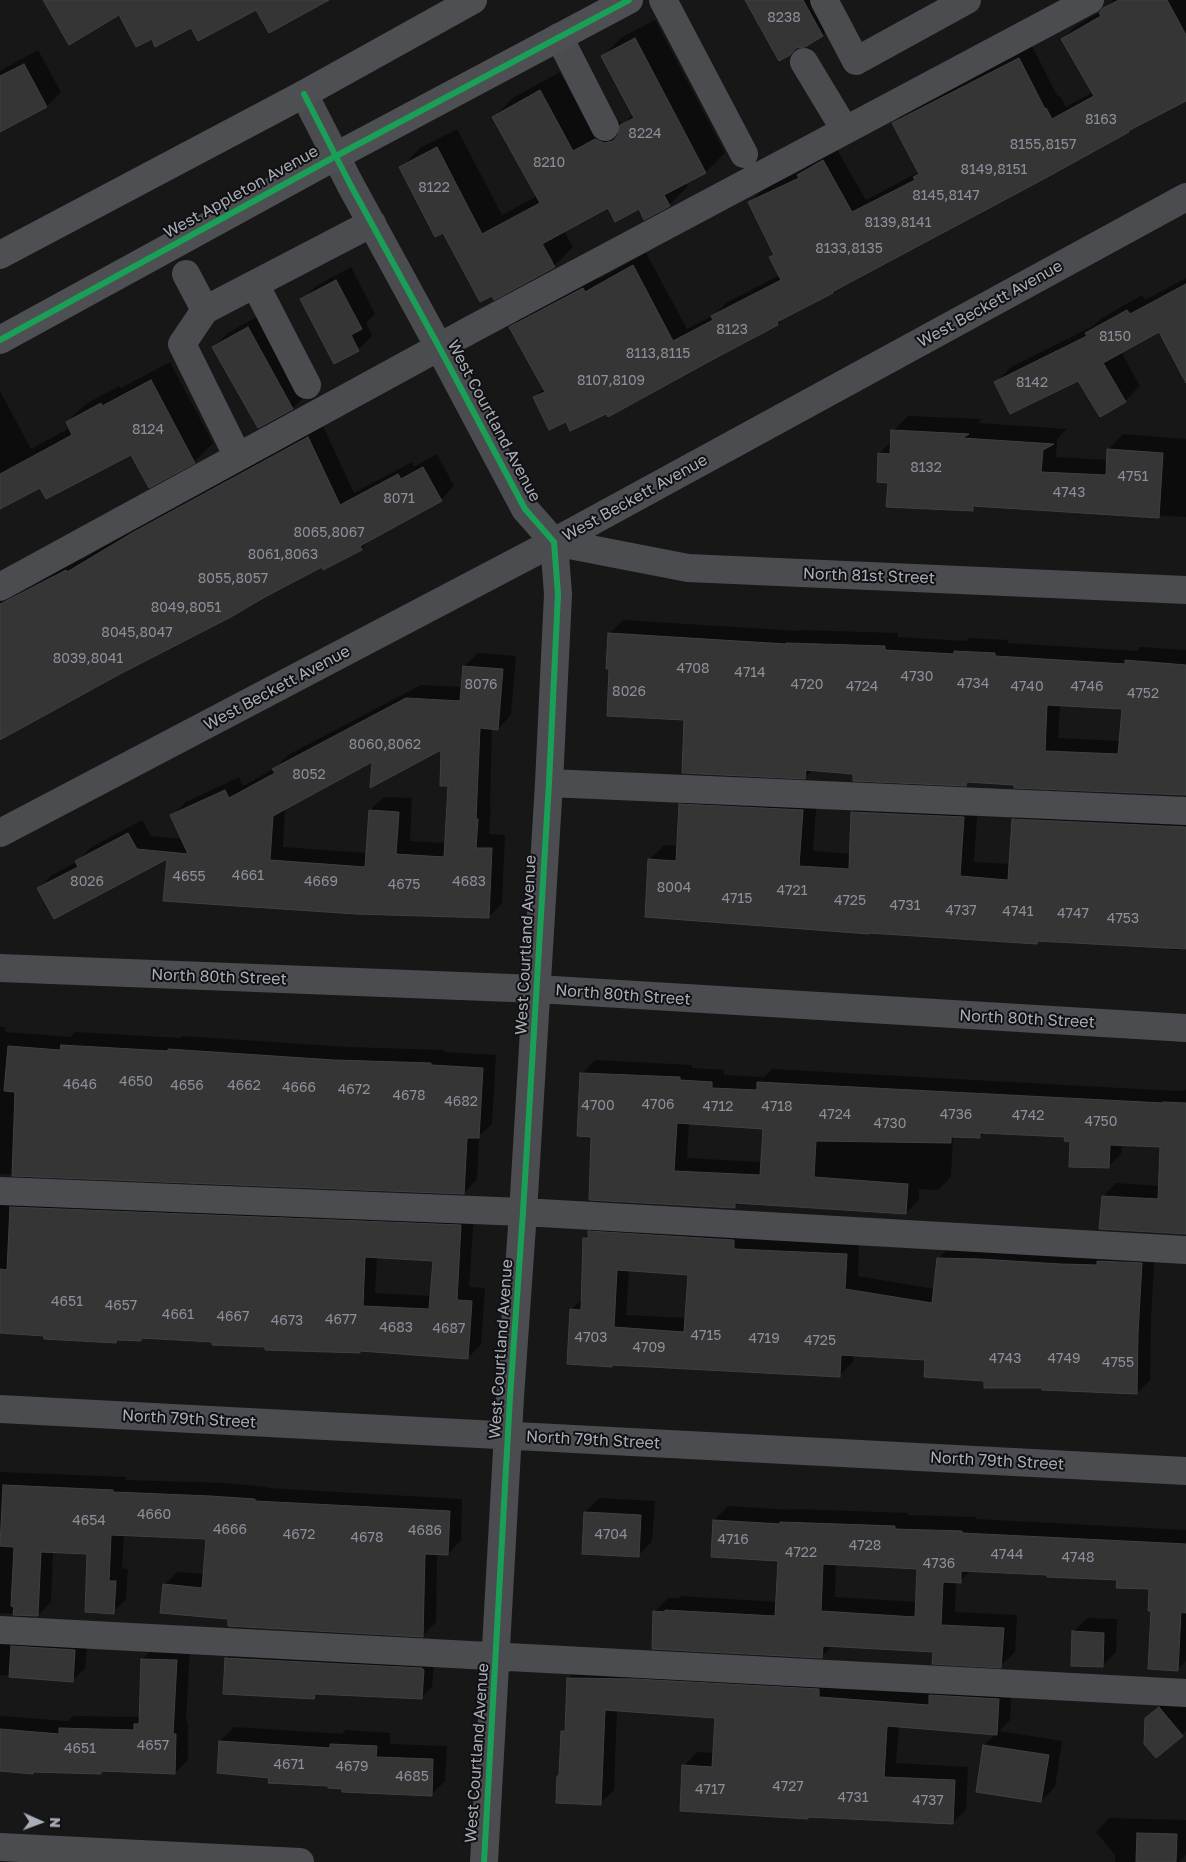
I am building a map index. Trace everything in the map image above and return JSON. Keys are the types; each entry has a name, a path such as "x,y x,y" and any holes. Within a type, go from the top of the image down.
{"main road":[{"path":"0,255 304,94 473,0"},
{"name":"West Appleton Avenue","path":"0,340 336,156 629,0"}],"street":[{"path":"663,0 744,154"},
{"path":"824,0 856,61 967,0"},
{"path":"0,587 439,347 1090,0"},
{"path":"559,38 605,127"},
{"path":"804,62 845,130"},
{"name":"West Courtland Avenue","path":"304,94 525,510 554,542 558,594 549,783 484,1862"},
{"name":"West Beckett Avenue","path":"0,833 554,542 1186,197"},
{"path":"238,457 182,344 205,310 372,222"},
{"path":"186,274 205,310"},
{"path":"255,284 307,385"},
{"name":"North 81st Street","path":"554,542 688,568 1186,590"},
{"path":"549,783 1186,812"},
{"name":"North 80th Street","path":"0,968 537,989 1186,1028"},
{"path":"0,1191 523,1212 1186,1250"},
{"name":"North 79th Street","path":"0,1409 1186,1471"},
{"path":"0,1630 1186,1693"},
{"path":"0,1847 300,1862"}],"building":[{"path":"43,0 329,0 269,33 256,10 198,41 191,28 155,47 152,39 136,47 119,15 69,45"},
{"path":"745,0 803,0 823,36 805,47 796,48 790,55 779,61"},
{"path":"1119,0 1167,0 1186,35 1186,101 777,322 778,325 608,417 606,414 570,431 566,422 549,430 533,397 545,392 509,327 583,288 585,292 633,265 673,341 713,320 711,316 781,280 769,257 774,255 748,202 799,178 797,175 823,160 852,212 915,180 913,177 919,174 892,123 1019,58 1052,119 1094,96 1061,39 1101,16 1099,13 1103,8"},
{"path":"635,38 706,173 664,195 670,206 644,220 639,209 615,222 608,208 542,244 555,267 494,300 492,296 480,302 443,233 435,237 399,167 437,147 482,234 540,203 492,117 540,90 573,151 595,139 604,143 613,141 618,135 620,125 634,118 601,56"},
{"path":"24,64 47,107 0,132 0,76"},
{"path":"336,280 362,329 351,335 359,351 334,364 300,299"},
{"path":"1186,284 1186,383 1159,332 1103,363 1126,402 1100,417 1078,381 1010,414 994,382 1087,336 1085,333 1127,310 1130,314"},
{"path":"248,327 293,409 258,428 212,347"},
{"path":"151,380 195,463 149,488 131,455 46,499 40,488 0,509 0,474 72,435 66,422 101,403 102,406"},
{"path":"891,430 969,434 962,438 1054,444 1043,450 1041,472 1106,475 1107,449 1163,453 1159,518 973,506 973,511 886,507 888,483 877,482 878,453 890,454"},
{"path":"308,437 340,505 398,474 401,479 423,467 442,501 360,546 362,550 323,570 322,567 0,740 0,604 66,570 67,572 132,533"},
{"path":"608,633 786,644 885,646 885,650 954,654 954,651 995,653 995,656 1125,664 1125,660 1186,665 1186,795 1014,788 1014,785 967,782 966,786 853,781 853,774 806,770 805,779 682,773 684,720 607,716 609,669 606,669","holes":["1047,705 1122,709 1118,754 1045,751"]},
{"path":"463,666 503,669 498,730 480,728 476,848 492,848 489,918 356,914 163,901 167,859 54,919 37,888 78,867 75,861 128,833 137,849 188,854 170,815 225,790 229,798 275,773 272,769 406,698 460,701","holes":["441,750 440,786 448,786 444,857 396,854 399,812 369,810 365,867 270,860 273,816 372,762 370,788"]},
{"path":"679,804 803,810 799,866 849,869 851,812 964,817 960,876 1008,880 1012,819 1186,827 1186,949 1037,941 1037,944 869,934 645,917 648,859 676,861"},
{"path":"61,1045 168,1051 168,1049 334,1060 431,1063 431,1065 483,1068 479,1138 467,1138 464,1194 12,1176 15,1092 4,1091 8,1046 60,1050"},
{"path":"580,1073 680,1077 680,1080 712,1082 712,1088 757,1090 757,1082 1186,1103 1186,1234 1099,1229 1102,1196 1158,1199 1160,1147 1110,1145 1109,1168 1069,1167 1070,1142 1064,1141 1065,1137 980,1133 980,1138 951,1137 951,1143 816,1141 814,1177 908,1184 906,1214 735,1203 735,1208 589,1200 591,1137 577,1136","holes":["677,1123 763,1129 760,1175 674,1171"]},
{"path":"10,1207 461,1225 457,1300 472,1301 468,1359 360,1351 360,1353 265,1350 265,1347 212,1345 212,1342 141,1338 141,1341 117,1340 116,1343 44,1339 44,1336 0,1333 0,1269 7,1270","holes":["365,1257 433,1261 429,1309 363,1306"]},
{"path":"588,1231 734,1240 734,1249 847,1254 845,1289 932,1303 937,1258 1097,1265 1097,1261 1142,1263 1137,1394 1042,1390 1042,1388 984,1388 984,1381 924,1377 925,1360 841,1355 840,1377 567,1364 570,1309 581,1310 583,1238 588,1238","holes":["617,1270 688,1275 684,1332 614,1327"]},
{"path":"3,1485 450,1511 448,1555 425,1554 423,1637 228,1626 228,1619 160,1613 163,1584 202,1588 206,1539 111,1535 109,1581 116,1581 114,1614 85,1612 87,1554 41,1552 38,1616 13,1615 14,1607 11,1606 14,1547 0,1546"},
{"path":"584,1512 641,1515 639,1557 582,1554"},
{"path":"713,1520 780,1524 780,1522 895,1526 895,1529 1186,1544 1186,1613 1181,1612 1178,1671 1148,1669 1151,1611 1148,1611 1149,1589 1116,1588 1117,1580 961,1571 961,1583 943,1582 941,1625 1004,1628 1001,1668 932,1664 933,1652 823,1646 822,1658 652,1649 653,1611 775,1616 778,1561 711,1557","holes":["823,1564 917,1569 915,1617 821,1611"]},
{"path":"1072,1631 1104,1633 1103,1667 1071,1666"},
{"path":"11,1646 75,1650 73,1682 9,1677"},
{"path":"225,1658 422,1668 424,1670 422,1699 315,1694 314,1699 223,1694"},
{"path":"141,1659 177,1660 173,1734 176,1734 175,1774 101,1771 101,1774 33,1772 33,1774 0,1771 0,1729 59,1734 59,1728 134,1730 134,1724 139,1724"},
{"path":"567,1678 635,1679 819,1689 819,1697 929,1705 929,1695 999,1699 997,1735 887,1726 884,1777 955,1780 953,1824 808,1817 808,1819 680,1811 682,1765 712,1767 715,1718 605,1710 601,1805 556,1803 561,1731 565,1731"},
{"path":"1159,1707 1183,1736 1156,1758 1144,1744 1145,1718"},
{"path":"219,1741 330,1748 330,1744 377,1746 376,1757 433,1759 432,1796 342,1792 342,1789 328,1788 328,1786 268,1783 269,1778 217,1773"},
{"path":"983,1745 1049,1755 1041,1802 976,1792"},
{"path":"1137,1833 1177,1834 1176,1862 1136,1862"}],"cycle path":[{"path":"0,340 336,156 629,0"},
{"path":"304,94 350,184 525,509 554,542 558,594 549,783 510,1397 484,1862"}]}
